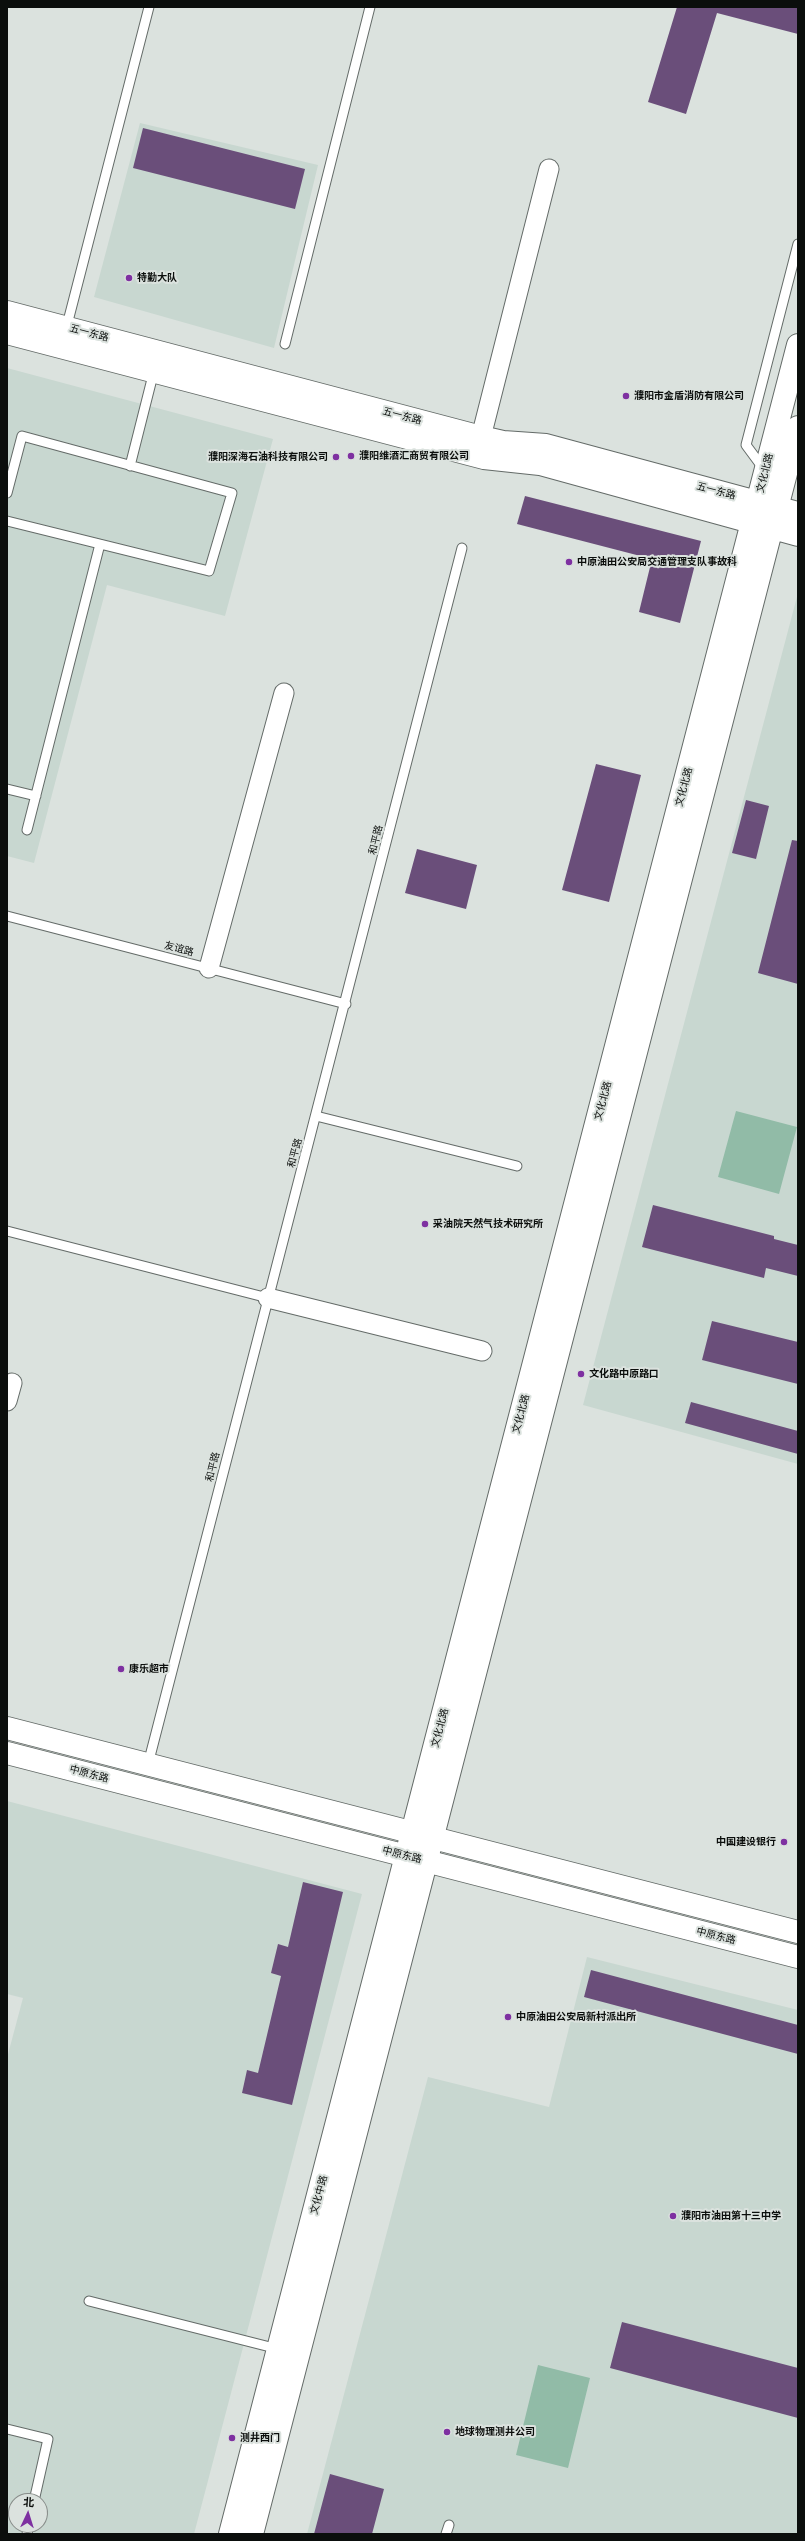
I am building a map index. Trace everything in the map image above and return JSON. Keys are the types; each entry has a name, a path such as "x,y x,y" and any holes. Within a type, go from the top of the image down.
{"street":[{"path":"481,437 549,169"},
{"name":"五一东路","path":"7,312 64,337 154,371 484,458 540,464 765,515 798,513"},
{"name":"五一东路","path":"7,333 64,337 503,442 546,444 765,515 798,535"},
{"name":"文化北路","path":"783,471 798,345"},
{"name":"文化北路","path":"417,1859 765,515 783,471 798,427"},
{"path":"209,968 284,692"},
{"path":"268,1298 482,1351"},
{"path":"7,1402 12,1383"},
{"path":"7,1728 798,1932"},
{"name":"中原东路","path":"7,1753 798,1957"},
{"name":"文化中路","path":"252,2534 289,2352 417,1859"},
{"name":"文化中路","path":"230,2534 289,2352"}],"lane":[{"path":"64,337 149,7"},
{"path":"285,344 370,7"},
{"path":"783,471 746,445 798,244"},
{"path":"130,466 154,371"},
{"path":"7,493 22,436 232,493 209,571 7,521"},
{"path":"27,830 100,544"},
{"name":"和平路","path":"148,1765 268,1298 346,1004 462,548"},
{"path":"7,789 36,796"},
{"name":"友谊路","path":"7,916 346,1004"},
{"path":"316,1116 517,1166"},
{"path":"7,1231 268,1298"},
{"path":"89,2301 289,2352"},
{"path":"7,2429 48,2440 36,2493"}],"shaded area":[{"path":"140,123 318,165 274,348 94,297"},
{"path":"7,368 273,439 225,616 107,585 34,863 7,856"},
{"path":"798,593 798,1464 583,1405"},
{"path":"7,1801 362,1894 194,2534 7,2534 7,2058 23,1998 7,1994"},
{"path":"587,1957 798,2010 798,2534 307,2534 428,2077 549,2107"}],"green space":[{"path":"736,1111 797,1127 779,1194 718,1177"},
{"path":"538,2365 590,2378 568,2468 516,2455"}],"building":[{"path":"677,7 798,7 798,34 717,13 686,114 648,102"},
{"path":"143,128 305,169 295,209 133,168"},
{"path":"525,496 701,541 680,623 639,612 652,559 517,524"},
{"path":"596,764 641,775 609,902 562,890"},
{"path":"746,800 769,806 756,859 732,853"},
{"path":"792,840 798,841 798,984 758,973"},
{"path":"417,849 477,865 466,909 405,893"},
{"path":"653,1205 774,1236 774,1239 798,1245 798,1276 766,1268 764,1278 642,1247"},
{"path":"712,1321 798,1342 798,1384 702,1360"},
{"path":"691,1402 798,1431 798,1454 685,1423"},
{"path":"303,1882 343,1892 292,2105 242,2093 247,2070 258,2073 281,1976 271,1973 278,1944 288,1947"},
{"path":"591,1970 798,2025 798,2054 584,1997"},
{"path":"622,2322 798,2368 798,2418 610,2368"},
{"path":"330,2474 384,2489 372,2534 314,2534"}],"place":[{"name":"特勤大队","path":"129,278"},
{"name":"濮阳市金盾消防有限公司","path":"626,396"},
{"name":"濮阳维酒汇商贸有限公司","path":"351,456"},
{"name":"濮阳深海石油科技有限公司","path":"336,457"},
{"name":"中原油田公安局交通管理支队事故科","path":"569,562"},
{"name":"采油院天然气技术研究所","path":"425,1224"},
{"name":"文化路中原路口","path":"581,1374"},
{"name":"康乐超市","path":"121,1669"},
{"name":"中国建设银行","path":"784,1842"},
{"name":"中原油田公安局新村派出所","path":"508,2017"},
{"name":"濮阳市油田第十三中学","path":"673,2216"},
{"name":"地球物理测井公司","path":"447,2432"},
{"name":"测井西门","path":"232,2438"}]}
